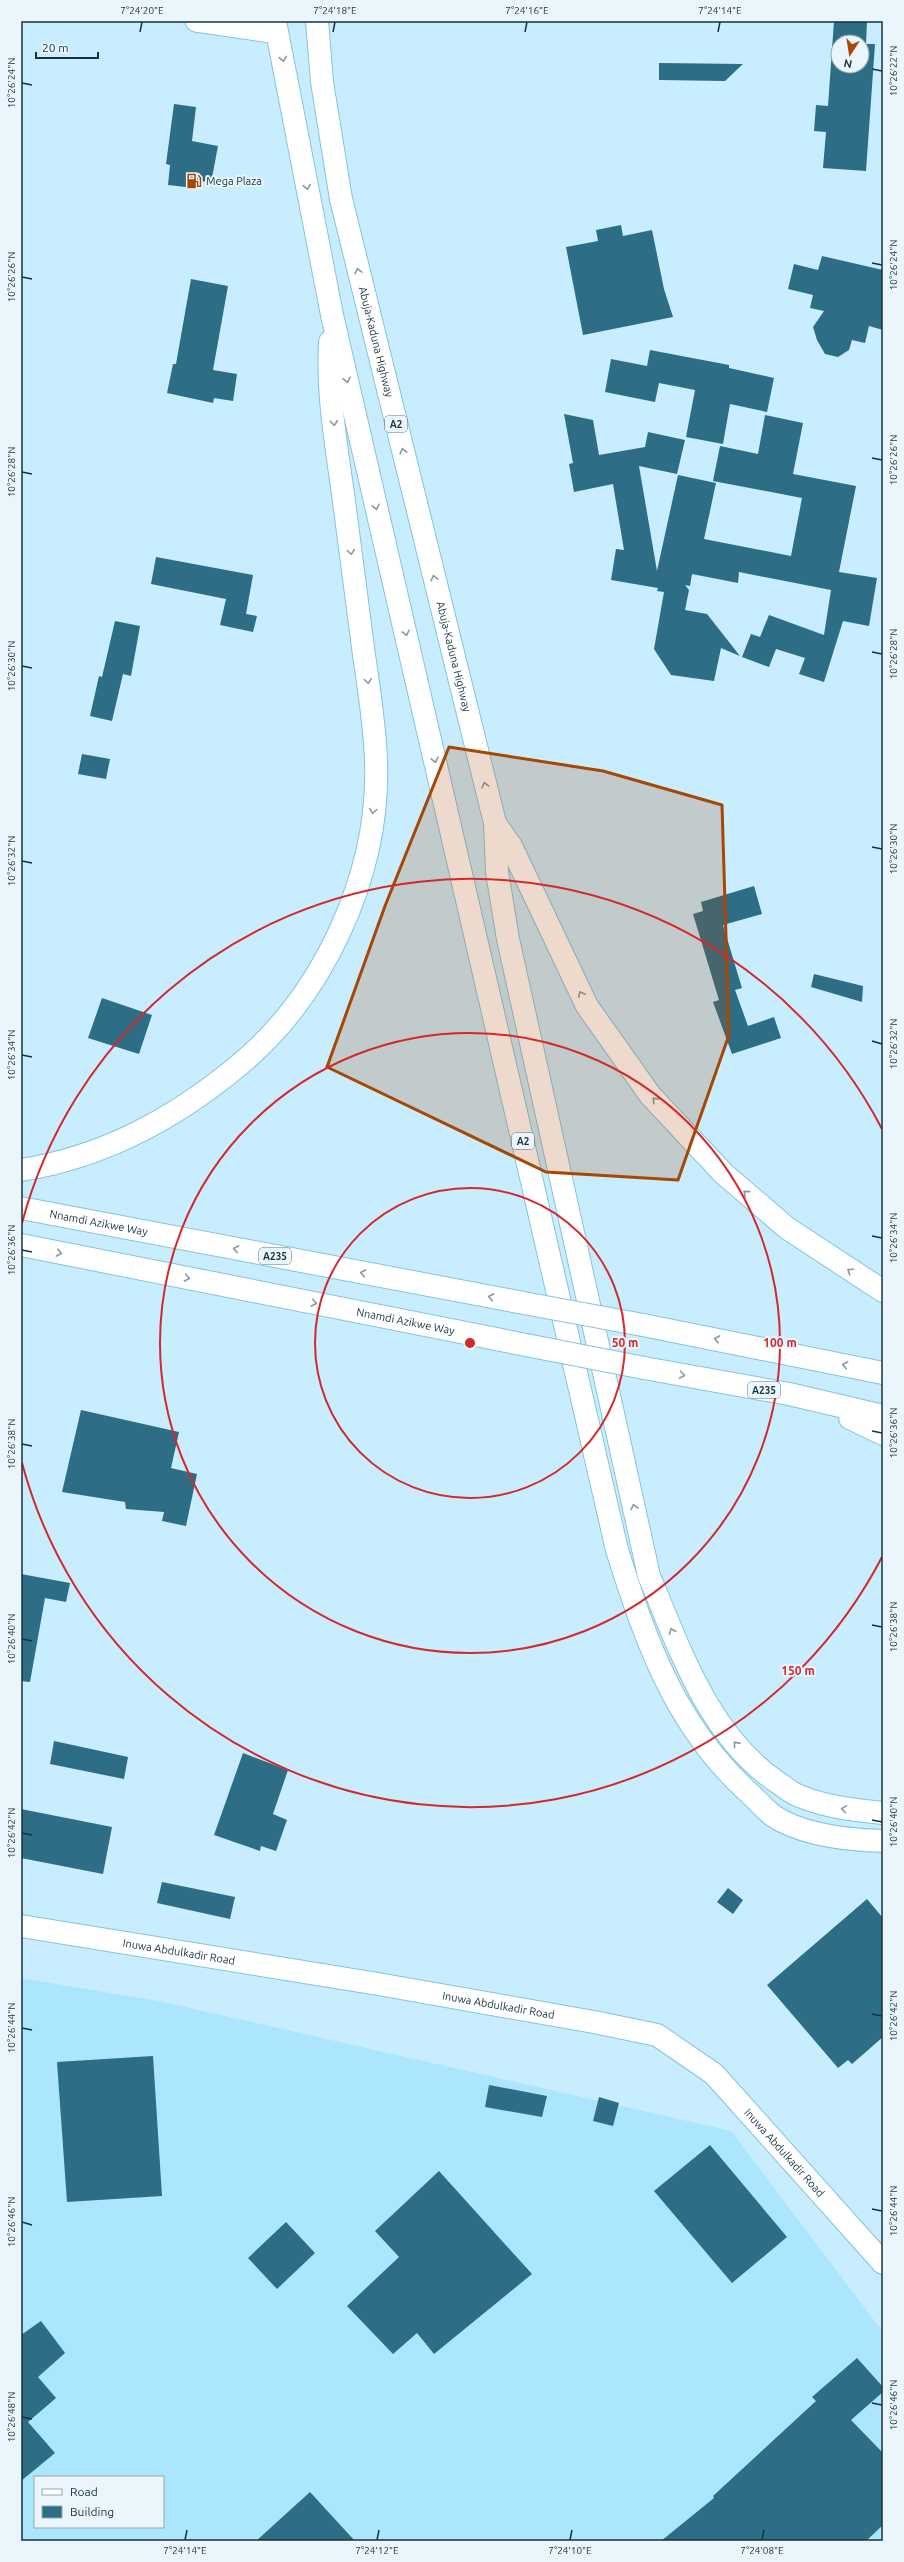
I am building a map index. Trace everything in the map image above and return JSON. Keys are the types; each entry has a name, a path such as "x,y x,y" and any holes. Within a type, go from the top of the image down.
{"main road":[{"name":"Abuja-Kaduna Highway","path":"317,21 322,82 341,199 495,823"},
{"name":"A2","path":"276,27 332,315 617,1550 636,1611 656,1664 678,1704 705,1747 742,1787 773,1815 809,1831 848,1840 883,1841"},
{"path":"21,1170 94,1152 130,1137 177,1113 218,1083 257,1050 287,1018 336,944 354,894 366,853 374,805 376,762 369,691 336,441 329,363 332,315"},
{"name":"A2","path":"495,823 511,846 587,1006 650,1095 724,1174 787,1228 883,1291"},
{"path":"495,823 497,872 508,939 649,1576 688,1668 722,1726 755,1767 796,1795 842,1809 883,1813"},
{"name":"Nnamdi Azikwe Way","path":"21,1208 643,1325 883,1373"},
{"name":"Nnamdi Azikwe Way","path":"21,1245 644,1368 789,1394 883,1416"},
{"path":"789,1394 852,1419 883,1434"},
{"name":"Inuwa Abdulkadir Road","path":"21,1926 386,1985 657,2035 714,2074 883,2263"}],"street":[{"path":"196,21 276,27"}],"highlighted area":[{"path":"449,747 603,771 722,805 729,1035 678,1180 546,1172 327,1067 385,906"}],"shaded area":[{"path":"21,1978 159,2001 731,2131 883,2332 883,2541 21,2541"}],"building":[{"path":"834,21 867,21 866,34 833,34"},
{"path":"870,44 875,44 866,171 823,168 826,132 814,131 816,105 828,106 830,74 870,74"},
{"path":"659,63 743,64 725,81 659,80"},
{"path":"174,104 196,107 192,141 218,146 211,183 187,178 186,187 168,185 170,165 166,164"},
{"path":"621,225 623,236 652,230 664,289 673,317 583,335 566,247 598,241 596,230"},
{"path":"822,256 883,270 883,330 869,326 865,343 852,340 849,350 838,357 825,354 817,340 813,327 824,311 810,308 813,295 788,289 794,264 818,270"},
{"path":"191,279 228,286 213,370 237,374 233,401 214,398 213,403 167,393 173,364 176,364"},
{"path":"650,350 729,365 729,368 774,378 767,412 730,404 723,444 686,437 695,390 659,383 655,402 605,392 611,359 647,366"},
{"path":"564,414 593,420 599,455 645,447 648,432 685,440 677,474 639,466 657,571 678,475 716,483 704,539 791,556 802,498 713,481 720,446 758,454 765,415 803,423 793,474 856,486 839,572 877,578 869,626 843,621 824,682 799,674 805,658 776,649 769,667 742,657 751,634 760,637 769,615 824,635 831,590 739,572 738,583 692,574 690,586 685,585 689,590 685,610 707,614 740,656 721,648 714,681 671,675 654,649 664,592 657,591 658,588 611,580 616,549 624,550 613,484 574,492 569,464 573,463"},
{"path":"156,557 253,575 246,614 257,616 253,632 220,625 226,599 151,584"},
{"path":"115,621 140,626 131,676 123,674 112,721 90,716 99,676 102,677"},
{"path":"82,754 110,759 106,779 78,774"},
{"path":"754,886 762,914 723,925 742,988 735,990 748,1026 774,1017 781,1038 732,1054 713,1002 719,1000 693,914 703,911 701,902"},
{"path":"814,974 863,986 862,1002 811,987"},
{"path":"102,998 152,1015 139,1054 88,1038"},
{"path":"81,1410 179,1432 171,1468 197,1474 186,1526 162,1521 164,1512 126,1509 125,1502 62,1492"},
{"path":"21,1574 70,1583 66,1602 45,1598 30,1682 21,1681"},
{"path":"54,1741 128,1757 124,1779 50,1764"},
{"path":"243,1753 288,1770 273,1814 287,1820 276,1851 261,1846 260,1851 214,1835"},
{"path":"21,1809 112,1827 103,1874 21,1858"},
{"path":"162,1882 235,1897 230,1919 157,1903"},
{"path":"728,1888 743,1900 733,1914 717,1902"},
{"path":"867,1899 883,1918 883,2037 852,2064 848,2060 838,2068 767,1985"},
{"path":"153,2056 162,2196 67,2202 57,2062"},
{"path":"489,2085 547,2096 542,2117 485,2107"},
{"path":"599,2097 619,2103 613,2126 593,2121"},
{"path":"710,2145 787,2237 732,2283 654,2191"},
{"path":"439,2171 532,2274 434,2354 417,2333 393,2354 347,2306 399,2257 375,2231"},
{"path":"286,2222 315,2253 277,2289 248,2258"},
{"path":"41,2321 65,2353 38,2377 56,2398 28,2422 55,2453 21,2481 21,2335"},
{"path":"857,2358 883,2387 883,2392 851,2420 883,2453 883,2525 866,2541 661,2541 714,2498 713,2496 816,2401 812,2397"},
{"path":"310,2492 355,2541 256,2541"}],"place":[{"name":"Mega Plaza","path":"194,181"}]}
